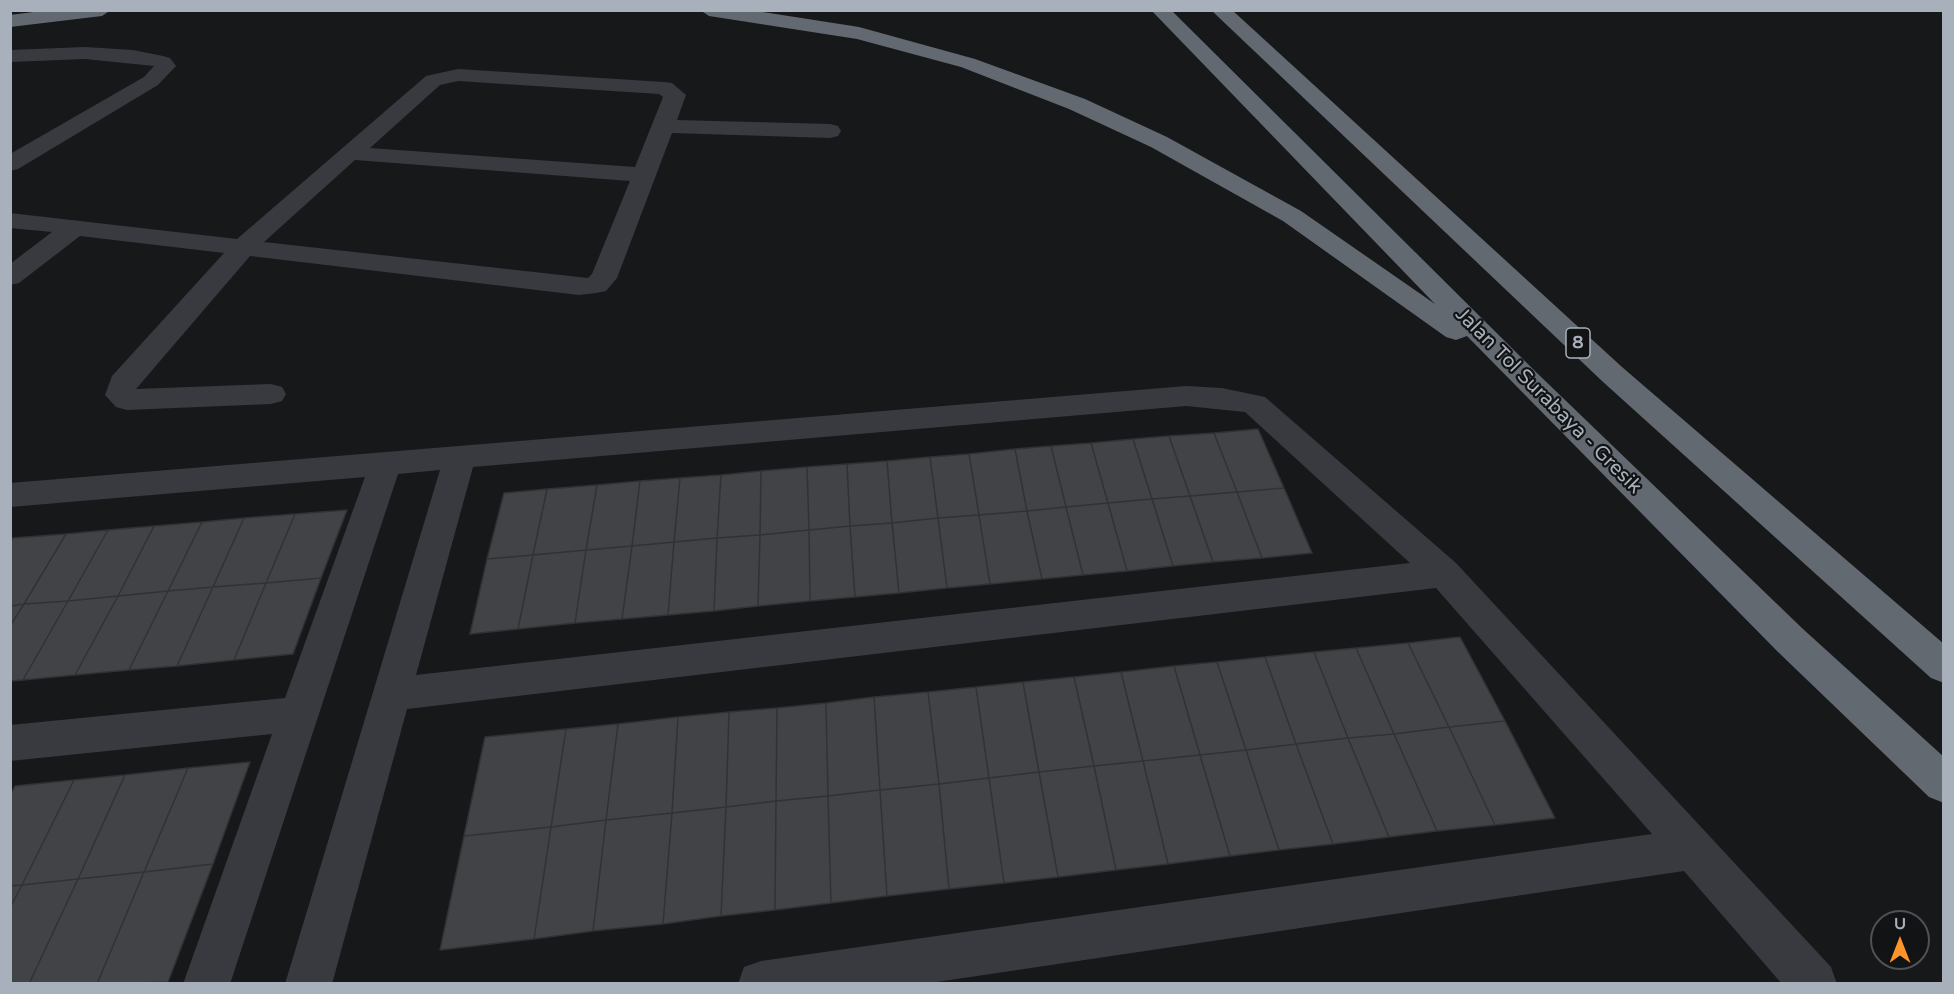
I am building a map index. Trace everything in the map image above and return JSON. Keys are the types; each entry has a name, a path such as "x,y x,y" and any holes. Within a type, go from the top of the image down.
{"highway":[{"path":"10,21 102,10"},
{"path":"709,10 859,33 968,63 1077,104 1159,142 1292,216 1527,380"},
{"name":"Jalan Tol Surabaya - Gresik","path":"1160,10 1527,380 1790,640 1944,784"},
{"name":"8","path":"1220,10 1612,374 1944,667"}],"street":[{"path":"10,56 85,53 133,56 163,62 166,66 151,81 10,164"},
{"path":"10,220 74,228 243,247 579,287 596,285 604,278 675,95 664,88 442,76 433,80 243,247 123,383 120,394 127,400 271,394"},
{"path":"664,126 830,131"},
{"path":"349,153 643,175"},
{"path":"10,277 74,228"},
{"path":"10,495 1186,396 1222,398 1254,404 1444,573 1814,984"},
{"path":"308,984 460,458"},
{"path":"206,984 385,465"},
{"path":"393,694 1444,573"},
{"path":"10,743 299,714"},
{"path":"761,984 1691,849"}],"building":[{"path":"1258,429 1284,488 1237,492 1214,433"},
{"path":"1214,433 1237,492 1190,496 1169,436"},
{"path":"1169,436 1190,496 1152,499 1133,439"},
{"path":"1133,439 1152,499 1108,503 1091,443"},
{"path":"1091,443 1108,503 1066,507 1051,446"},
{"path":"1051,446 1066,507 1027,511 1015,449"},
{"path":"1015,449 1027,511 979,515 969,454"},
{"path":"969,454 979,515 938,518 930,457"},
{"path":"930,457 938,518 892,523 887,461"},
{"path":"887,461 892,523 850,526 847,464"},
{"path":"847,464 850,526 809,530 807,467"},
{"path":"807,467 809,530 760,535 761,471"},
{"path":"761,471 760,535 717,538 721,475"},
{"path":"721,475 717,538 674,542 680,478"},
{"path":"680,478 674,542 632,546 640,481"},
{"path":"640,481 632,546 586,550 597,485"},
{"path":"597,485 586,550 533,555 547,489"},
{"path":"1284,488 1312,553 1262,558 1237,492"},
{"path":"547,489 533,555 487,559 504,493"},
{"path":"1237,492 1262,558 1213,562 1190,496"},
{"path":"1190,496 1213,562 1173,566 1152,499"},
{"path":"1152,499 1173,566 1127,571 1108,503"},
{"path":"1108,503 1127,571 1083,575 1066,507"},
{"path":"1066,507 1083,575 1042,579 1027,511"},
{"path":"347,510 321,578 266,583 295,514"},
{"path":"1027,511 1042,579 990,584 979,515"},
{"path":"295,514 266,583 213,587 244,518"},
{"path":"979,515 990,584 947,588 938,518"},
{"path":"244,518 213,587 168,591 202,522"},
{"path":"938,518 947,588 899,593 892,523"},
{"path":"202,522 168,591 118,596 154,526"},
{"path":"892,523 899,593 855,597 850,526"},
{"path":"154,526 118,596 68,601 108,530"},
{"path":"850,526 855,597 810,601 809,530"},
{"path":"108,530 68,601 24,604 66,534"},
{"path":"809,530 810,601 758,606 760,535"},
{"path":"66,534 24,604 10,606 10,542 13,538"},
{"path":"760,535 758,606 714,611 717,538"},
{"path":"717,538 714,611 668,615 674,542"},
{"path":"674,542 668,615 622,619 632,546"},
{"path":"632,546 622,619 575,623 586,550"},
{"path":"586,550 575,623 518,629 533,555"},
{"path":"533,555 518,629 470,634 487,559"},
{"path":"321,578 293,654 234,660 266,583"},
{"path":"266,583 234,660 177,666 213,587"},
{"path":"213,587 177,666 129,670 168,591"},
{"path":"168,591 129,670 75,675 118,596"},
{"path":"118,596 75,675 23,680 68,601"},
{"path":"68,601 23,680 10,681 10,626 24,604"},
{"path":"24,604 10,626 10,606"},
{"path":"1460,637 1505,721 1449,727 1408,643"},
{"path":"1408,643 1449,727 1394,734 1356,648"},
{"path":"1356,648 1394,734 1348,738 1314,652"},
{"path":"1314,652 1348,738 1296,744 1265,657"},
{"path":"1265,657 1296,744 1246,750 1217,662"},
{"path":"1217,662 1246,750 1200,755 1174,666"},
{"path":"1174,666 1200,755 1143,761 1121,672"},
{"path":"1121,672 1143,761 1094,766 1074,677"},
{"path":"1074,677 1094,766 1039,772 1023,682"},
{"path":"1023,682 1039,772 989,778 976,687"},
{"path":"976,687 989,778 939,784 928,692"},
{"path":"928,692 939,784 880,790 874,697"},
{"path":"874,697 880,790 828,796 826,703"},
{"path":"826,703 828,796 776,801 777,708"},
{"path":"777,708 776,801 726,807 729,712"},
{"path":"729,712 726,807 672,813 678,717"},
{"path":"678,717 672,813 606,820 618,724"},
{"path":"1505,721 1555,818 1495,825 1449,727"},
{"path":"618,724 606,820 551,827 566,729"},
{"path":"1449,727 1495,825 1437,831 1394,734"},
{"path":"566,729 551,827 464,836 485,737"},
{"path":"1394,734 1437,831 1389,837 1348,738"},
{"path":"1348,738 1389,837 1333,844 1296,744"},
{"path":"1296,744 1333,844 1279,850 1246,750"},
{"path":"1246,750 1279,850 1230,856 1200,755"},
{"path":"1200,755 1230,856 1168,864 1143,761"},
{"path":"1143,761 1168,864 1116,870 1094,766"},
{"path":"250,762 213,864 144,872 188,768"},
{"path":"1094,766 1116,870 1058,877 1039,772"},
{"path":"188,768 144,872 78,879 125,775"},
{"path":"1039,772 1058,877 1004,883 989,778"},
{"path":"125,775 78,879 22,885 74,780"},
{"path":"989,778 1004,883 949,889 939,784"},
{"path":"74,780 22,885 10,886 10,795 15,786"},
{"path":"939,784 949,889 887,896 880,790"},
{"path":"880,790 887,896 831,903 828,796"},
{"path":"828,796 831,903 775,910 776,801"},
{"path":"776,801 775,910 721,916 726,807"},
{"path":"726,807 721,916 663,924 672,813"},
{"path":"672,813 663,924 593,931 606,820"},
{"path":"606,820 593,931 534,939 551,827"},
{"path":"551,827 534,939 440,950 464,836"},
{"path":"213,864 168,982 97,984 144,872"},
{"path":"144,872 97,984 29,984 78,879"},
{"path":"78,879 29,984 10,984 10,908 22,885"},
{"path":"22,885 10,908 10,886"}]}
